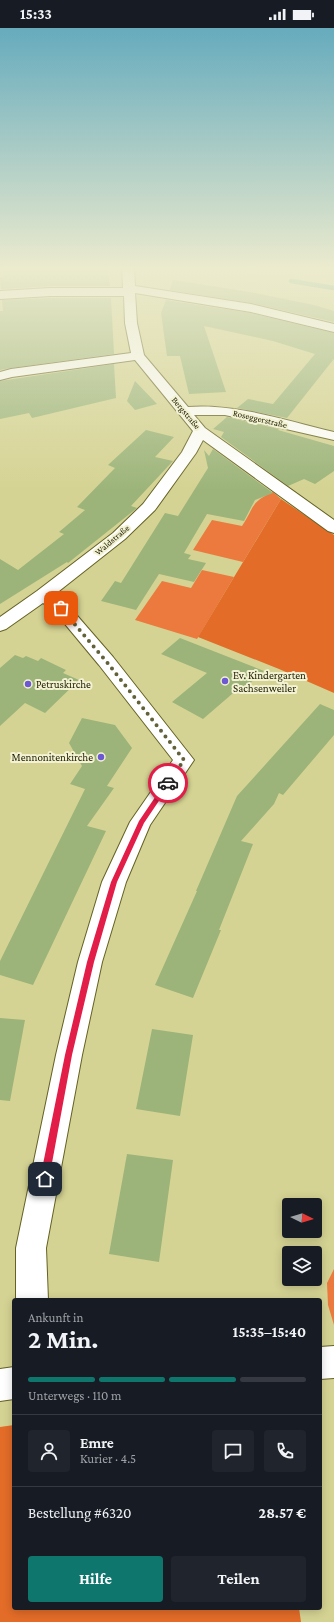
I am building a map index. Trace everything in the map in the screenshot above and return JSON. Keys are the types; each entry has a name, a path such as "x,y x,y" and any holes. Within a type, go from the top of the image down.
{"street":[{"name":"Bergstraße","path":"135,341 138,356 200,431 334,528"},
{"path":"0,376 10,373 138,356"},
{"name":"Roseggerstraße","path":"184,412 204,410 225,411 334,436"},
{"name":"Waldstraße","path":"0,625 43,595 119,536 149,507 189,453 200,431"},
{"path":"32,1298 31,1248 68,1055 90,962 114,882 141,822 184,760 106,661 61,608 43,595"},
{"path":"322,1363 334,1362"},
{"path":"0,1384 12,1383"}],"shaded area":[{"path":"273,492 281,499 243,562 193,550 212,520 242,526 253,506 260,499"},
{"path":"281,499 334,535 334,693 279,669 198,637"},
{"path":"202,570 234,577 197,639 135,620 162,581 191,588"},
{"path":"334,1269 334,1325 328,1305 327,1283"},
{"path":"12,1425 12,1610 299,1610 301,1622 0,1622 0,1427"}],"building":[{"path":"0,341 113,341 114,354 0,370"},
{"path":"165,341 209,341 226,392 189,394 180,356 167,356"},
{"path":"274,341 334,341 334,360 332,359 333,360 287,418 237,408 248,399 273,404 315,354"},
{"path":"114,364 116,398 32,418 29,413 0,419 0,381"},
{"path":"135,381 157,404 135,410 127,401"},
{"path":"227,417 279,429 278,430 334,446 334,471 315,484 304,479 288,486 221,437 224,432 213,429"},
{"path":"146,430 174,437 155,457 173,461 131,506 137,508 68,563 67,562 0,604 0,559 18,570 64,534 59,532 85,510 77,507 115,468 108,465"},
{"path":"213,449 273,493 255,500 244,521 207,514 184,553 191,555 188,559 206,563 194,582 159,574 136,610 101,601 115,581 121,583 165,513 178,516 208,468 204,450 209,456"},
{"name":"Ev. Kindergarten Sachsenweiler","path":"180,638 264,671 242,690 239,688 203,719 172,702 207,673 161,654"},
{"name":"Petruskirche","path":"15,655 23,658 26,656 38,661 41,658 66,670 63,673 79,680 45,713 25,703 0,726 0,668"},
{"path":"320,704 334,710 334,735 283,795 279,793 274,804 241,841 253,844 219,930 221,930 193,998 155,985 237,796"},
{"path":"82,718 115,725 132,748 107,786 114,788 87,826 106,831 33,985 0,975 0,961 85,789 70,784 82,766 69,743"},
{"path":"0,1018 25,1020 10,1101 0,1100"},
{"path":"152,1029 193,1035 180,1116 136,1109"},
{"path":"127,1154 173,1160 159,1262 109,1254"}],"way so far":[{"path":"61,608 106,661 184,760 168,783"}],"place":[{"name":"Ev. Kindergarten Sachsenweiler","path":"225,681"},
{"name":"Petruskirche","path":"28,684"},
{"name":"Mennonitenkirche","path":"101,757"}],"route":[{"path":"45,1179 68,1055 90,962 114,882 141,822 168,783"}]}
